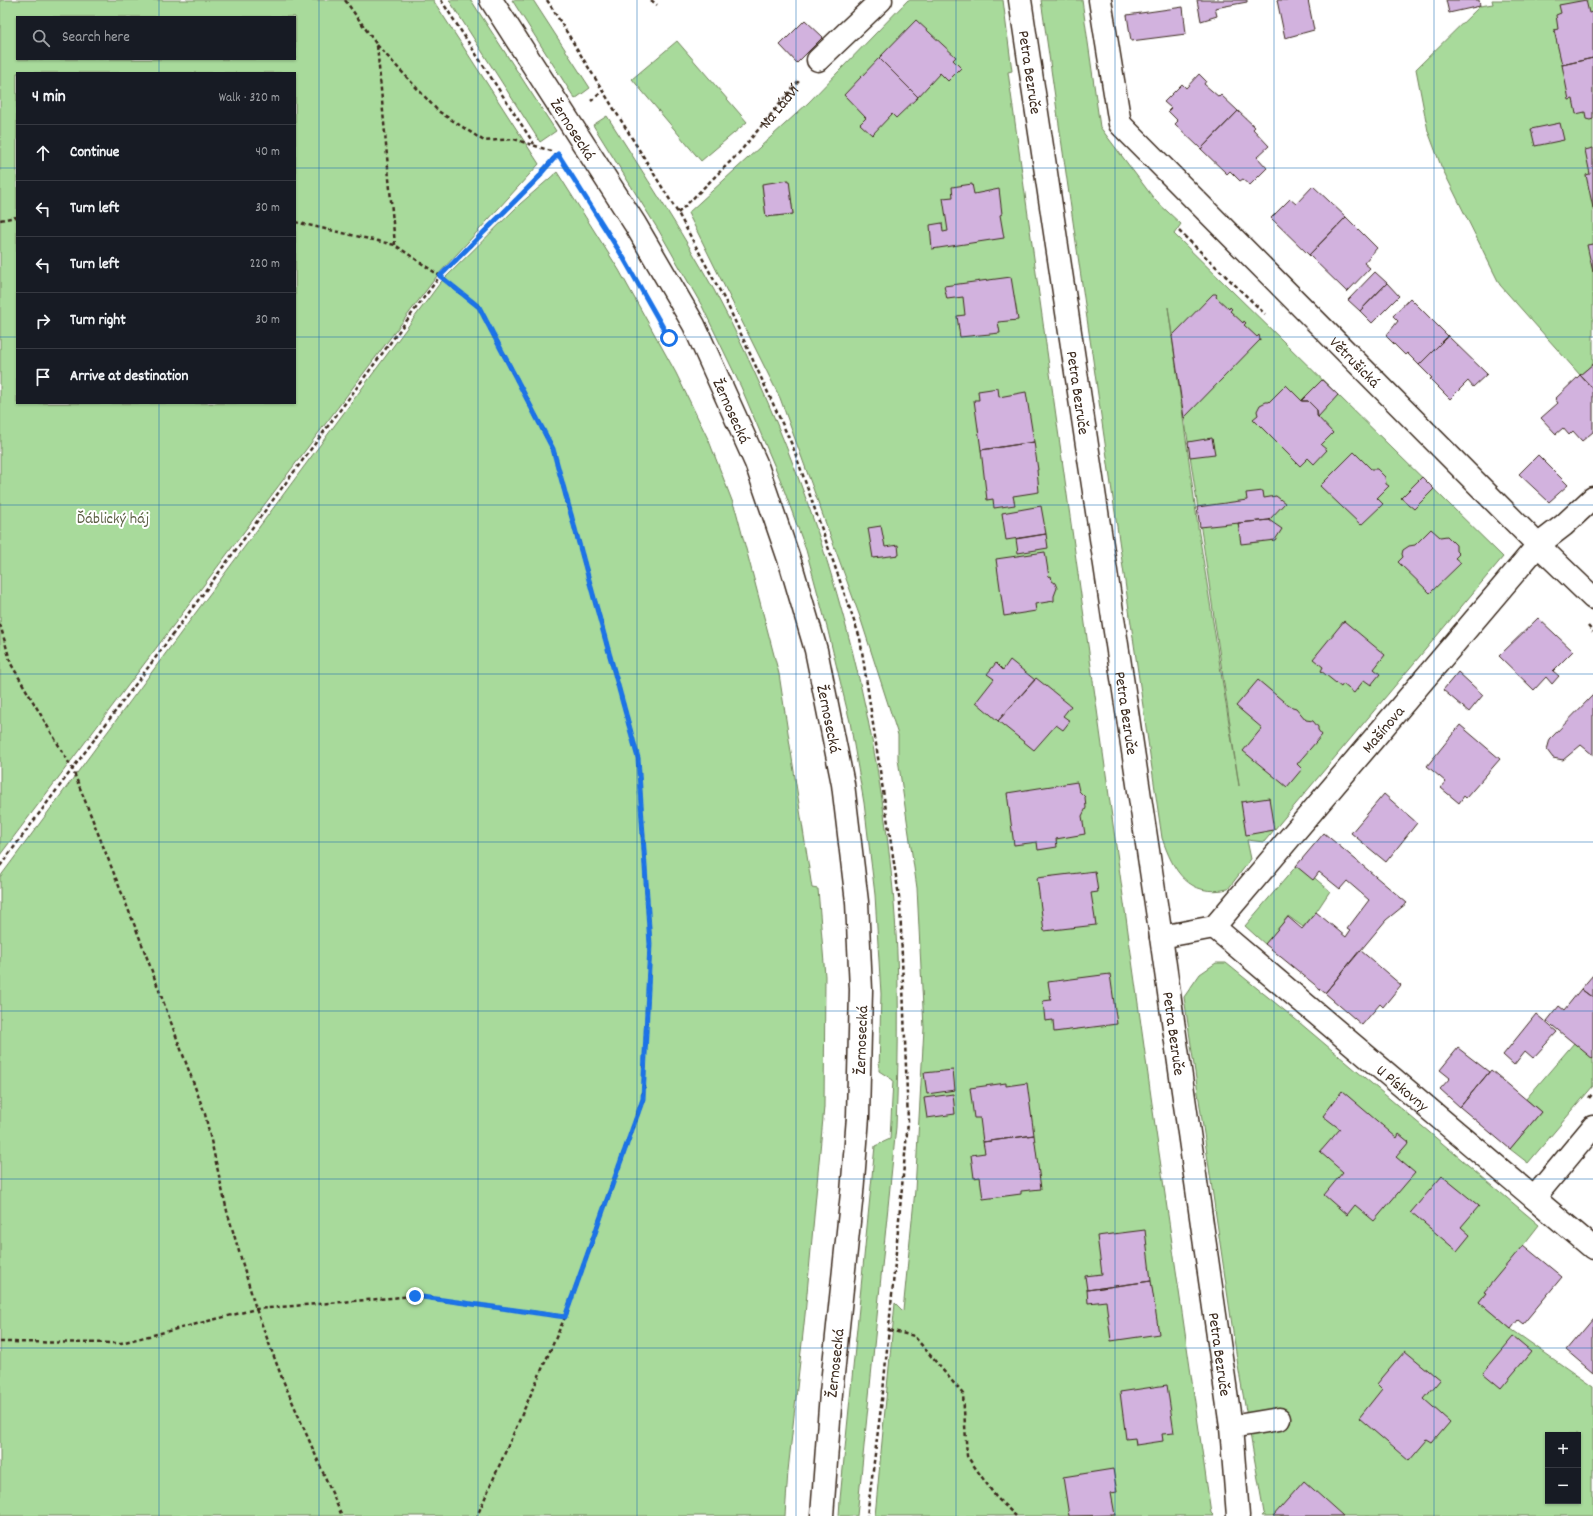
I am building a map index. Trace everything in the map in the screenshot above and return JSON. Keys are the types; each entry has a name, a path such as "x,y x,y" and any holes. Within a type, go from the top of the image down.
{"street":[{"name":"Žernosecká","path":"491,0 635,224 694,325 756,463 791,565 816,650 843,784 857,902 861,990 857,1132 831,1393 822,1516"},
{"path":"818,60 881,0"},
{"name":"Petra Bezruče","path":"1020,0 1161,937 1231,1427 1238,1516"},
{"name":"Větrušická","path":"1100,0 1120,124 1538,545 1593,598"},
{"name":"Mašínova","path":"1214,927 1538,545 1564,525 1593,498"},
{"path":"1161,937 1214,927"},
{"name":"U Pískovny","path":"1214,927 1593,1248"},
{"path":"1534,1198 1593,1127"},
{"path":"1231,1427 1279,1419"}],"path":[{"path":"344,0 378,45 438,111 484,141 514,139 558,154 562,160"},
{"path":"441,0 534,145"},
{"path":"548,0 603,91 588,103"},
{"path":"651,0 657,5"},
{"path":"378,45 395,245"},
{"name":"Na Ládví","path":"603,91 678,213 738,154 818,60"},
{"path":"1,864 440,276 540,176 558,154 560,149"},
{"path":"0,220 16,217"},
{"path":"296,222 395,245 440,276 479,307 553,449 638,758 650,944 643,1099 565,1317 478,1516"},
{"path":"1179,231 1270,319"},
{"path":"0,624 12,664 72,768 140,939 205,1114 227,1211 256,1309 282,1378 342,1516"},
{"path":"1588,1099 1593,1093"},
{"path":"0,1342 121,1343 256,1309 415,1296 565,1317"},
{"path":"888,1330 914,1336 963,1394 967,1456 996,1497 1016,1516"}],"green space":[{"name":"Ďáblický háj","path":"0,0 433,0 539,164 437,276 0,855"},
{"path":"449,0 471,0 556,131 540,142"},
{"path":"512,0 533,0 590,88 575,99"},
{"path":"908,0 1003,0 1012,71 1008,72 1154,1118 1211,1513 1214,1516 875,1516 895,1303 903,1311 915,1190 924,1028 917,888 898,759 898,735 860,617 780,398 688,213 808,103","holes":["788,180 793,214 766,217 762,185"]},
{"path":"1041,0 1082,0 1100,127 1155,200 1181,224 1174,234 1503,557 1264,842 1247,840 1251,859 1228,889 1214,891 1193,886 1177,871 1166,850 1162,838","holes":["1168,307 1239,786 1198,527"]},
{"path":"1492,0 1593,0 1593,364 1580,375 1500,285 1441,166 1428,131 1416,69 1480,6 1493,4"},
{"path":"677,41 747,122 701,161 632,79"},
{"path":"607,116 675,224 714,290 746,353 774,417 797,474 836,590 866,709 877,769 893,890 897,949 897,1097 896,1127 857,1516 839,1516 840,1499 875,1146 890,1139 893,1080 879,1071 881,994 875,895 864,803 850,722 828,631 806,550 780,479 741,387 702,306 659,231 593,125"},
{"path":"557,172 619,270 676,373 709,441 736,511 779,674 812,888 818,889 825,976 824,1107 805,1315 788,1471 785,1516 0,1516 0,877 440,283 520,204"},
{"path":"1298,864 1330,891 1316,912 1303,927 1288,916 1266,945 1245,926"},
{"path":"1216,963 1226,963 1300,1023 1539,1225 1479,1302 1511,1329 1593,1387 1593,1516 1261,1516 1264,1513 1238,1366 1184,997 1200,974"},
{"path":"1574,1043 1593,1059 1593,1086 1528,1163 1510,1149 1541,1112 1526,1099"}],"building":[{"path":"1197,0 1247,0 1247,2 1215,8 1217,16 1201,21"},
{"path":"1277,0 1308,0 1314,30 1285,38"},
{"path":"1446,0 1479,0 1480,6 1449,13"},
{"path":"1586,0 1589,13 1593,12 1593,58 1562,65 1554,30 1558,29 1556,15 1561,13 1559,5"},
{"path":"1183,7 1186,34 1131,41 1127,15"},
{"path":"805,20 823,37 797,63 780,45"},
{"path":"916,20 956,57 953,60 961,68 948,81 940,73 918,97 879,58"},
{"path":"879,58 918,97 896,118 892,114 872,135 860,124 866,118 844,95"},
{"path":"1593,58 1593,119 1590,120 1586,119 1585,112 1576,114 1573,99 1569,100 1562,65"},
{"path":"1199,74 1206,81 1204,84 1219,97 1221,95 1238,111 1201,149 1175,124 1178,121 1168,111 1171,108 1164,102 1182,84 1186,88"},
{"path":"1238,111 1255,127 1253,129 1269,146 1257,157 1267,168 1250,185 1243,179 1240,181 1230,171 1227,174 1201,149"},
{"path":"1560,123 1564,140 1535,146 1531,129"},
{"path":"1593,148 1593,208 1586,175 1590,174 1585,150"},
{"path":"789,180 793,214 766,217 762,184"},
{"path":"972,184 974,194 999,189 1002,214 1000,215 1004,238 932,249 930,225 942,223 943,232 948,231 943,198 953,197 952,187"},
{"path":"1313,186 1346,217 1309,255 1271,218 1290,199 1296,204"},
{"path":"1346,217 1377,248 1364,263 1370,268 1347,292 1309,255"},
{"path":"1593,244 1593,272 1587,245"},
{"path":"1375,272 1387,283 1360,311 1348,300"},
{"path":"1011,277 1018,320 998,322 1000,333 960,337 957,316 965,315 963,297 947,299 944,286"},
{"path":"1387,283 1399,296 1372,323 1360,311"},
{"path":"1213,294 1216,294 1216,297 1229,309 1230,307 1232,309 1230,311 1243,323 1244,321 1246,323 1244,325 1257,337 1259,335 1260,340 1184,418 1172,336"},
{"path":"1410,298 1448,336 1419,365 1407,353 1405,355 1386,336 1398,321 1393,316"},
{"path":"1448,336 1487,374 1473,387 1468,381 1450,399 1430,379 1432,378 1419,365"},
{"path":"1593,364 1593,389 1580,375"},
{"path":"1580,375 1593,389 1593,432 1582,441 1573,431 1569,435 1563,428 1556,434 1541,418 1558,403 1555,399"},
{"path":"1322,380 1338,395 1318,417 1317,410 1308,401 1301,401"},
{"path":"1286,385 1302,401 1308,401 1317,410 1317,416 1333,433 1321,445 1327,450 1314,464 1308,458 1300,466 1253,419 1258,415 1257,411 1260,405 1269,402"},
{"path":"998,388 999,397 1026,392 1034,442 981,450 974,400 979,400 978,391"},
{"path":"1212,438 1215,454 1190,457 1188,442"},
{"path":"1034,442 1039,492 1013,496 1015,505 994,508 993,499 987,500 981,450"},
{"path":"1354,452 1371,469 1377,469 1385,477 1386,484 1389,486 1377,498 1383,504 1361,525 1320,486"},
{"path":"1538,455 1568,485 1549,502 1519,474"},
{"path":"1422,477 1434,489 1414,509 1401,498"},
{"path":"1263,491 1264,498 1276,496 1285,503 1269,520 1200,527 1197,507 1247,500 1246,493"},
{"path":"1041,506 1046,534 1006,540 1002,513"},
{"path":"1269,520 1282,529 1275,540 1241,544 1238,523"},
{"path":"881,526 885,547 898,545 899,555 873,558 868,528"},
{"path":"1431,529 1440,537 1447,536 1456,545 1456,551 1459,554 1455,558 1461,563 1430,593 1398,562 1403,557 1403,550 1409,546 1415,545"},
{"path":"1046,534 1048,548 1018,553 1016,539"},
{"path":"1045,552 1049,577 1051,576 1052,581 1055,583 1057,588 1054,601 1035,604 1036,611 1004,616 996,559"},
{"path":"1538,618 1573,651 1553,671 1559,676 1552,684 1546,677 1534,690 1499,656"},
{"path":"1344,621 1385,655 1374,669 1380,674 1371,685 1364,680 1354,693 1343,684 1341,687 1321,671 1323,667 1313,659"},
{"path":"1010,660 1035,680 998,721 976,702 994,679 987,674 996,663 1003,670"},
{"path":"1458,672 1483,695 1469,712 1443,690"},
{"path":"1036,678 1071,706 1063,716 1070,721 1063,730 1056,725 1034,750 998,721"},
{"path":"1258,680 1289,706 1296,708 1306,720 1313,721 1322,735 1297,764 1302,769 1287,787 1243,751 1262,728 1236,706"},
{"path":"1593,695 1593,755 1581,745 1563,760 1553,758 1547,750 1550,739"},
{"path":"1460,725 1500,759 1466,798 1464,796 1459,803 1441,788 1446,782 1427,766"},
{"path":"1077,782 1079,791 1085,797 1086,808 1082,816 1085,834 1056,839 1057,847 1038,850 1037,842 1014,845 1007,793"},
{"path":"1384,794 1417,823 1386,862 1351,833"},
{"path":"1269,798 1274,830 1246,835 1241,802"},
{"path":"1324,833 1407,903 1386,920 1325,993 1265,944 1288,917 1302,929 1316,912 1346,937 1350,931 1347,929 1369,900 1347,881 1340,889 1319,872 1313,880 1296,866"},
{"path":"1095,871 1098,892 1091,893 1096,925 1044,931 1037,878"},
{"path":"1360,950 1401,985 1383,1007 1380,1004 1362,1025 1325,993"},
{"path":"1110,974 1117,1024 1054,1032 1053,1020 1045,1021 1043,1001 1051,1000 1048,982"},
{"path":"1593,975 1593,998 1581,989"},
{"path":"1581,989 1593,998 1593,1059 1547,1021 1559,1006 1564,1010"},
{"path":"1536,1014 1557,1032 1533,1058 1525,1051 1514,1065 1503,1055"},
{"path":"1458,1048 1489,1072 1460,1107 1440,1089 1450,1078 1440,1070"},
{"path":"953,1070 955,1090 927,1094 924,1073"},
{"path":"1491,1070 1541,1112 1510,1149 1460,1107"},
{"path":"1006,1083 1006,1086 1027,1083 1034,1135 983,1142 980,1118 974,1118 970,1088"},
{"path":"1342,1091 1397,1138 1399,1134 1409,1142 1396,1157 1415,1173 1374,1221 1355,1205 1347,1215 1324,1195 1343,1172 1320,1152 1340,1129 1323,1116"},
{"path":"953,1094 955,1114 927,1118 924,1098"},
{"path":"1034,1135 1041,1189 1021,1191 1021,1194 983,1199 980,1177 974,1178 971,1155 985,1153 983,1142"},
{"path":"1442,1176 1479,1206 1461,1227 1470,1235 1457,1251 1411,1212"},
{"path":"1145,1230 1151,1281 1087,1290 1085,1276 1102,1274 1097,1236"},
{"path":"1523,1245 1562,1277 1523,1324 1518,1320 1511,1329 1479,1302 1486,1293 1484,1292"},
{"path":"1151,1281 1159,1334 1111,1341 1106,1301 1088,1303 1087,1290"},
{"path":"1593,1318 1593,1373 1566,1350"},
{"path":"1513,1337 1531,1352 1501,1388 1483,1373"},
{"path":"1405,1351 1440,1380 1424,1399 1450,1422 1432,1443 1427,1440 1409,1461 1359,1418 1382,1389 1377,1384"},
{"path":"1167,1385 1174,1433 1162,1434 1163,1441 1136,1445 1135,1438 1126,1439 1120,1392"},
{"path":"1113,1469 1117,1492 1111,1493 1115,1515 1069,1516 1063,1477"},
{"path":"1304,1481 1343,1516 1273,1516"}],"route":[{"path":"415,1296 565,1317 643,1099 650,944 638,758 553,449 479,307 440,276 540,176 558,154 623,257 669,338"}]}
